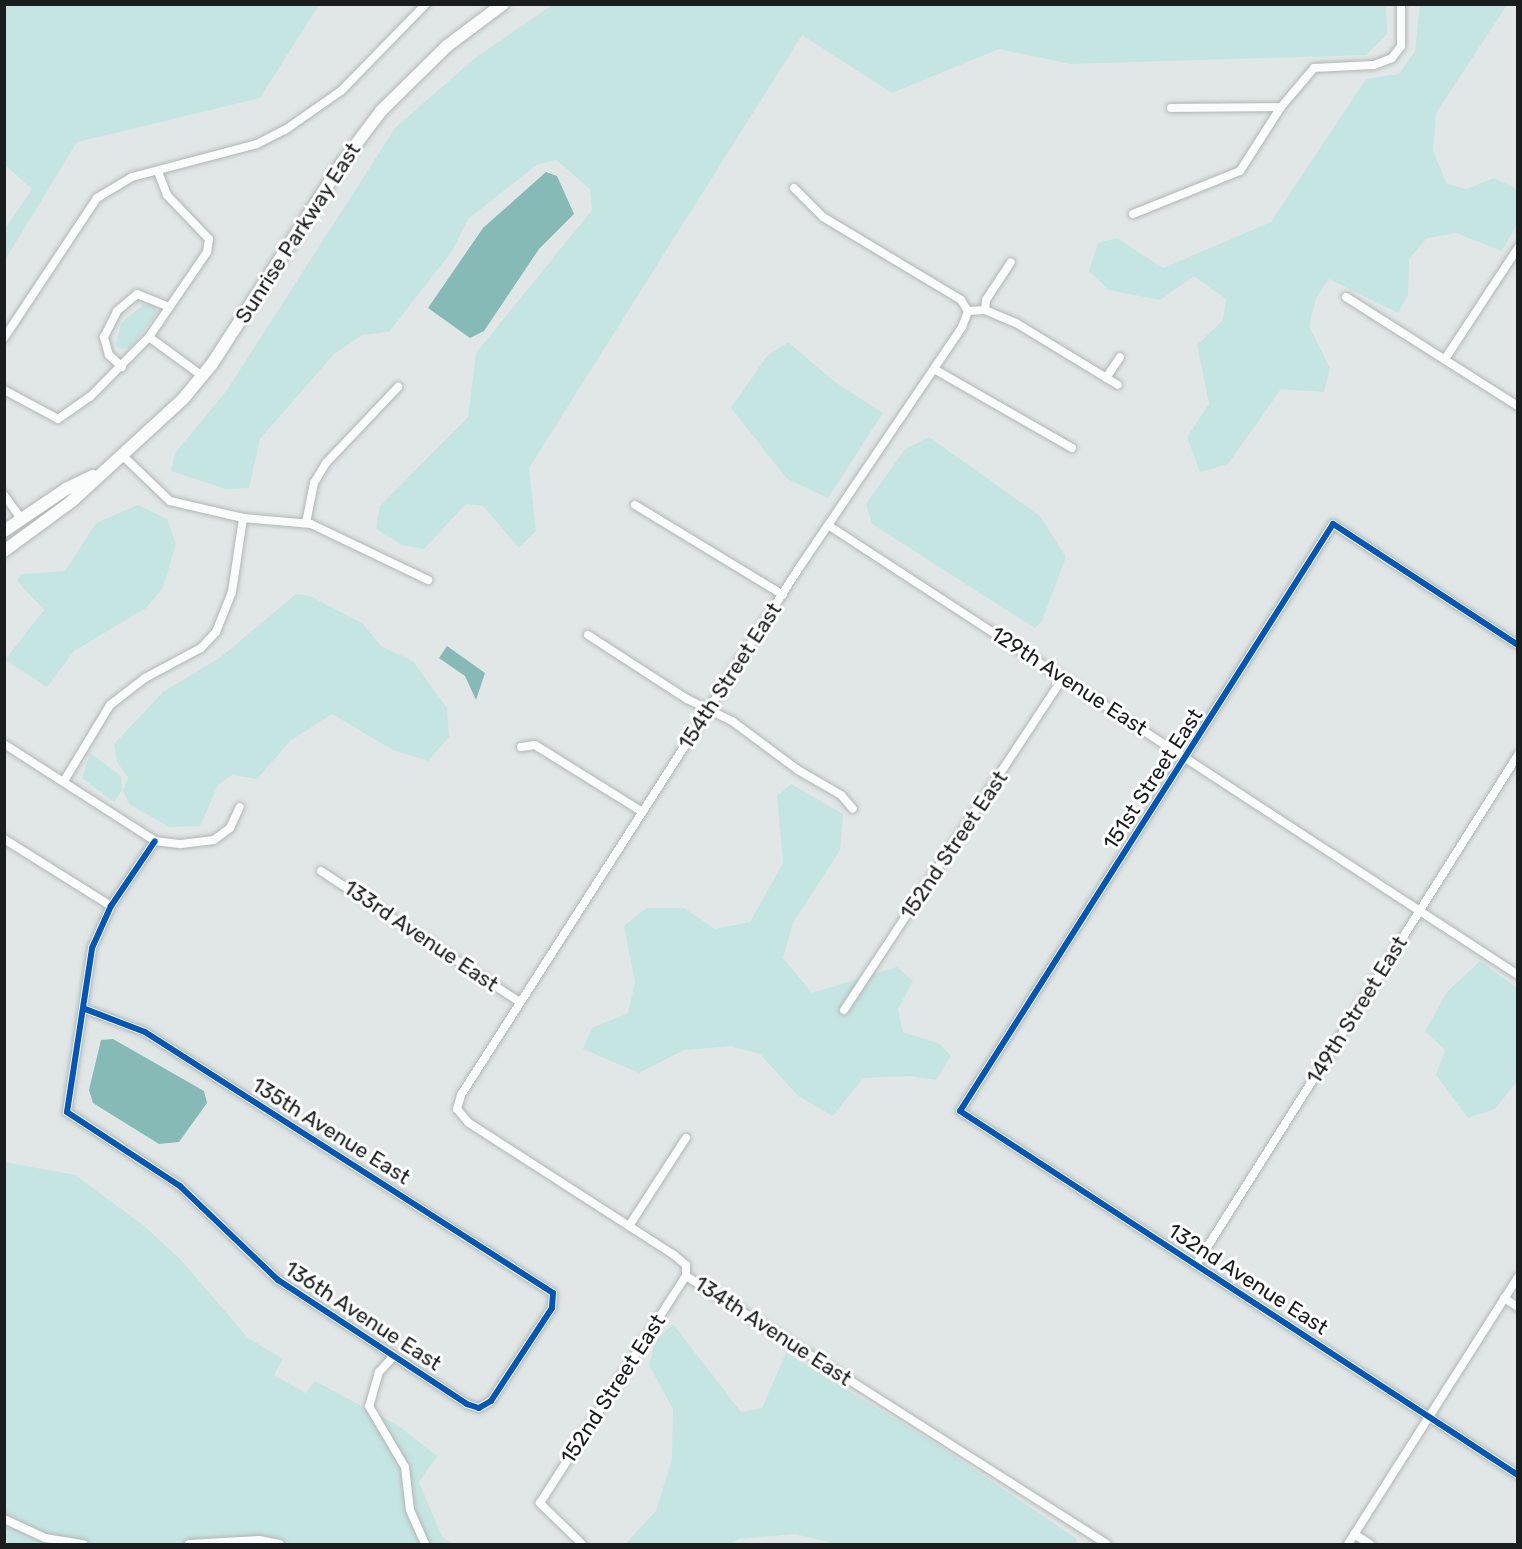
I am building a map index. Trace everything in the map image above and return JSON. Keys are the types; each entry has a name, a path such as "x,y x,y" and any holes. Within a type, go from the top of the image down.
{"street":[{"path":"4,338 87,208 116,184 257,144 285,130 349,84 426,4"},
{"name":"Sunrise Parkway East","path":"4,551 123,456 202,376 360,138 424,66 503,4"},
{"path":"1133,214 1240,171 1281,108 1314,68 1374,66 1392,58 1401,46 1401,4"},
{"path":"1171,108 1281,108"},
{"path":"4,390 58,420 122,367 149,337 207,252 209,239 171,200 158,171"},
{"path":"794,188 824,217 961,300 968,311 985,310 1016,323 1118,385"},
{"path":"1445,359 1518,248"},
{"path":"985,310 986,300 1011,261"},
{"path":"122,367 109,355 104,337 117,311 136,294 170,307"},
{"path":"1346,297 1518,406"},
{"name":"154th Street East","path":"456,1106 641,811 783,595 831,527 934,369 968,311"},
{"path":"149,337 202,376"},
{"path":"1106,378 1120,357"},
{"path":"934,369 1072,448"},
{"path":"306,523 314,483 326,463 398,387"},
{"path":"123,456 170,501 243,518 306,523 345,537 428,580"},
{"name":"Sunrise Parkway East","path":"4,531 66,489 103,472"},
{"path":"4,495 22,520"},
{"path":"635,505 783,595"},
{"path":"64,781 110,705 145,678 201,648 216,632 232,592 243,518"},
{"name":"151st Street East","path":"960,1111 1188,757 1333,524 1518,645"},
{"name":"129th Avenue East","path":"831,527 1188,757 1518,975"},
{"path":"588,635 687,699 710,708 841,795 853,809"},
{"name":"152nd Street East","path":"844,1010 1063,678"},
{"path":"4,744 155,841 181,844 214,840 230,828 240,807"},
{"path":"521,747 535,745 641,811"},
{"name":"149th Street East","path":"1196,1265 1518,755"},
{"path":"4,839 111,906"},
{"path":"85,1009 89,960 111,906 155,841"},
{"name":"133rd Avenue East","path":"321,871 520,1002"},
{"name":"136th Avenue East","path":"85,1009 67,1112 180,1186 278,1280 477,1407"},
{"name":"135th Avenue East","path":"85,1009 145,1032 553,1295 552,1308 491,1401 477,1407"},
{"name":"134th Avenue East","path":"456,1106 480,1130 683,1262 686,1276 1106,1545"},
{"name":"132nd Avenue East","path":"960,1111 1518,1475"},
{"path":"629,1226 686,1138"},
{"name":"152nd Street East","path":"582,1545 540,1503 686,1276"},
{"path":"1348,1545 1518,1277"},
{"path":"1504,1298 1518,1307"},
{"path":"394,1356 379,1372 369,1406 405,1467 410,1510 426,1545"},
{"path":"4,1519 45,1538 84,1545"},
{"path":"1354,1534 1370,1545"},
{"path":"189,1545 259,1540 280,1545"}],"shaded area":[{"path":"5,4 319,5 260,98 77,142 5,260 5,229 32,189 5,165"},
{"path":"1386,4 1387,34 1366,55 1070,64 999,49 892,93 802,35 529,468 536,531 519,548 483,506 466,504 424,549 402,545 376,529 380,506 468,417 476,353 592,210 590,189 556,160 538,164 468,219 452,251 389,332 362,335 334,354 260,439 249,488 226,489 171,471 175,453 227,390 395,128 475,58 552,5"},
{"path":"1420,5 1507,5 1436,113 1433,151 1447,184 1466,189 1494,178 1517,189 1517,224 1502,251 1456,233 1427,238 1409,259 1408,295 1398,313 1329,279 1316,298 1309,326 1330,368 1324,392 1281,389 1228,464 1200,472 1187,437 1209,404 1197,345 1223,320 1226,299 1194,276 1160,300 1109,290 1089,271 1098,243 1117,238 1163,268 1271,222 1366,79 1399,74 1415,51"},
{"path":"546,172 557,176 574,214 539,249 484,331 470,338 428,308 483,228"},
{"path":"143,305 155,305 157,313 130,348 120,349 116,345 121,323"},
{"path":"788,342 835,382 883,413 828,498 787,479 731,408 767,356"},
{"path":"929,437 1040,516 1066,557 1042,621 1035,628 872,524 866,504 905,449"},
{"path":"138,505 167,519 176,544 163,588 146,608 74,651 47,687 5,660 44,610 17,581 21,574 65,571 96,523"},
{"path":"296,594 310,596 362,623 381,646 413,661 447,708 449,737 428,761 393,750 332,714 290,741 257,779 232,775 218,785 200,826 169,827 129,804 123,790 128,778 117,762 114,744 163,692 221,657"},
{"path":"447,646 485,673 476,700 465,676 439,658"},
{"path":"90,753 121,776 122,790 114,802 82,778"},
{"path":"791,784 843,814 840,850 793,923 783,958 812,993 897,967 913,981 898,1009 903,1032 940,1044 951,1056 936,1080 909,1076 863,1078 833,1116 798,1096 760,1054 731,1046 684,1050 639,1073 583,1049 592,1028 628,1013 635,982 624,926 646,908 684,908 715,929 750,922 783,863 777,796"},
{"path":"1480,961 1517,988 1517,1081 1495,1109 1468,1118 1436,1075 1445,1050 1425,1031 1447,992"},
{"path":"113,1039 204,1091 207,1103 179,1142 159,1144 93,1103 89,1090 101,1040"},
{"path":"4,1162 75,1175 143,1225 181,1260 248,1338 283,1359 274,1375 306,1393 315,1381 399,1426 437,1456 419,1482 442,1537 453,1544 5,1544"},
{"path":"673,1324 741,1412 762,1408 786,1353 935,1443 1077,1539 1076,1544 835,1544 795,1534 738,1539 732,1544 625,1544 656,1511 672,1459 673,1409 649,1365 655,1341"}],"cycle path":[{"path":"1518,645 1333,524 960,1111 1518,1475"},
{"path":"85,1009 145,1032 553,1293 552,1308 491,1401 479,1408 467,1404 278,1280 180,1186 67,1112 92,948 111,906 155,841"}]}
